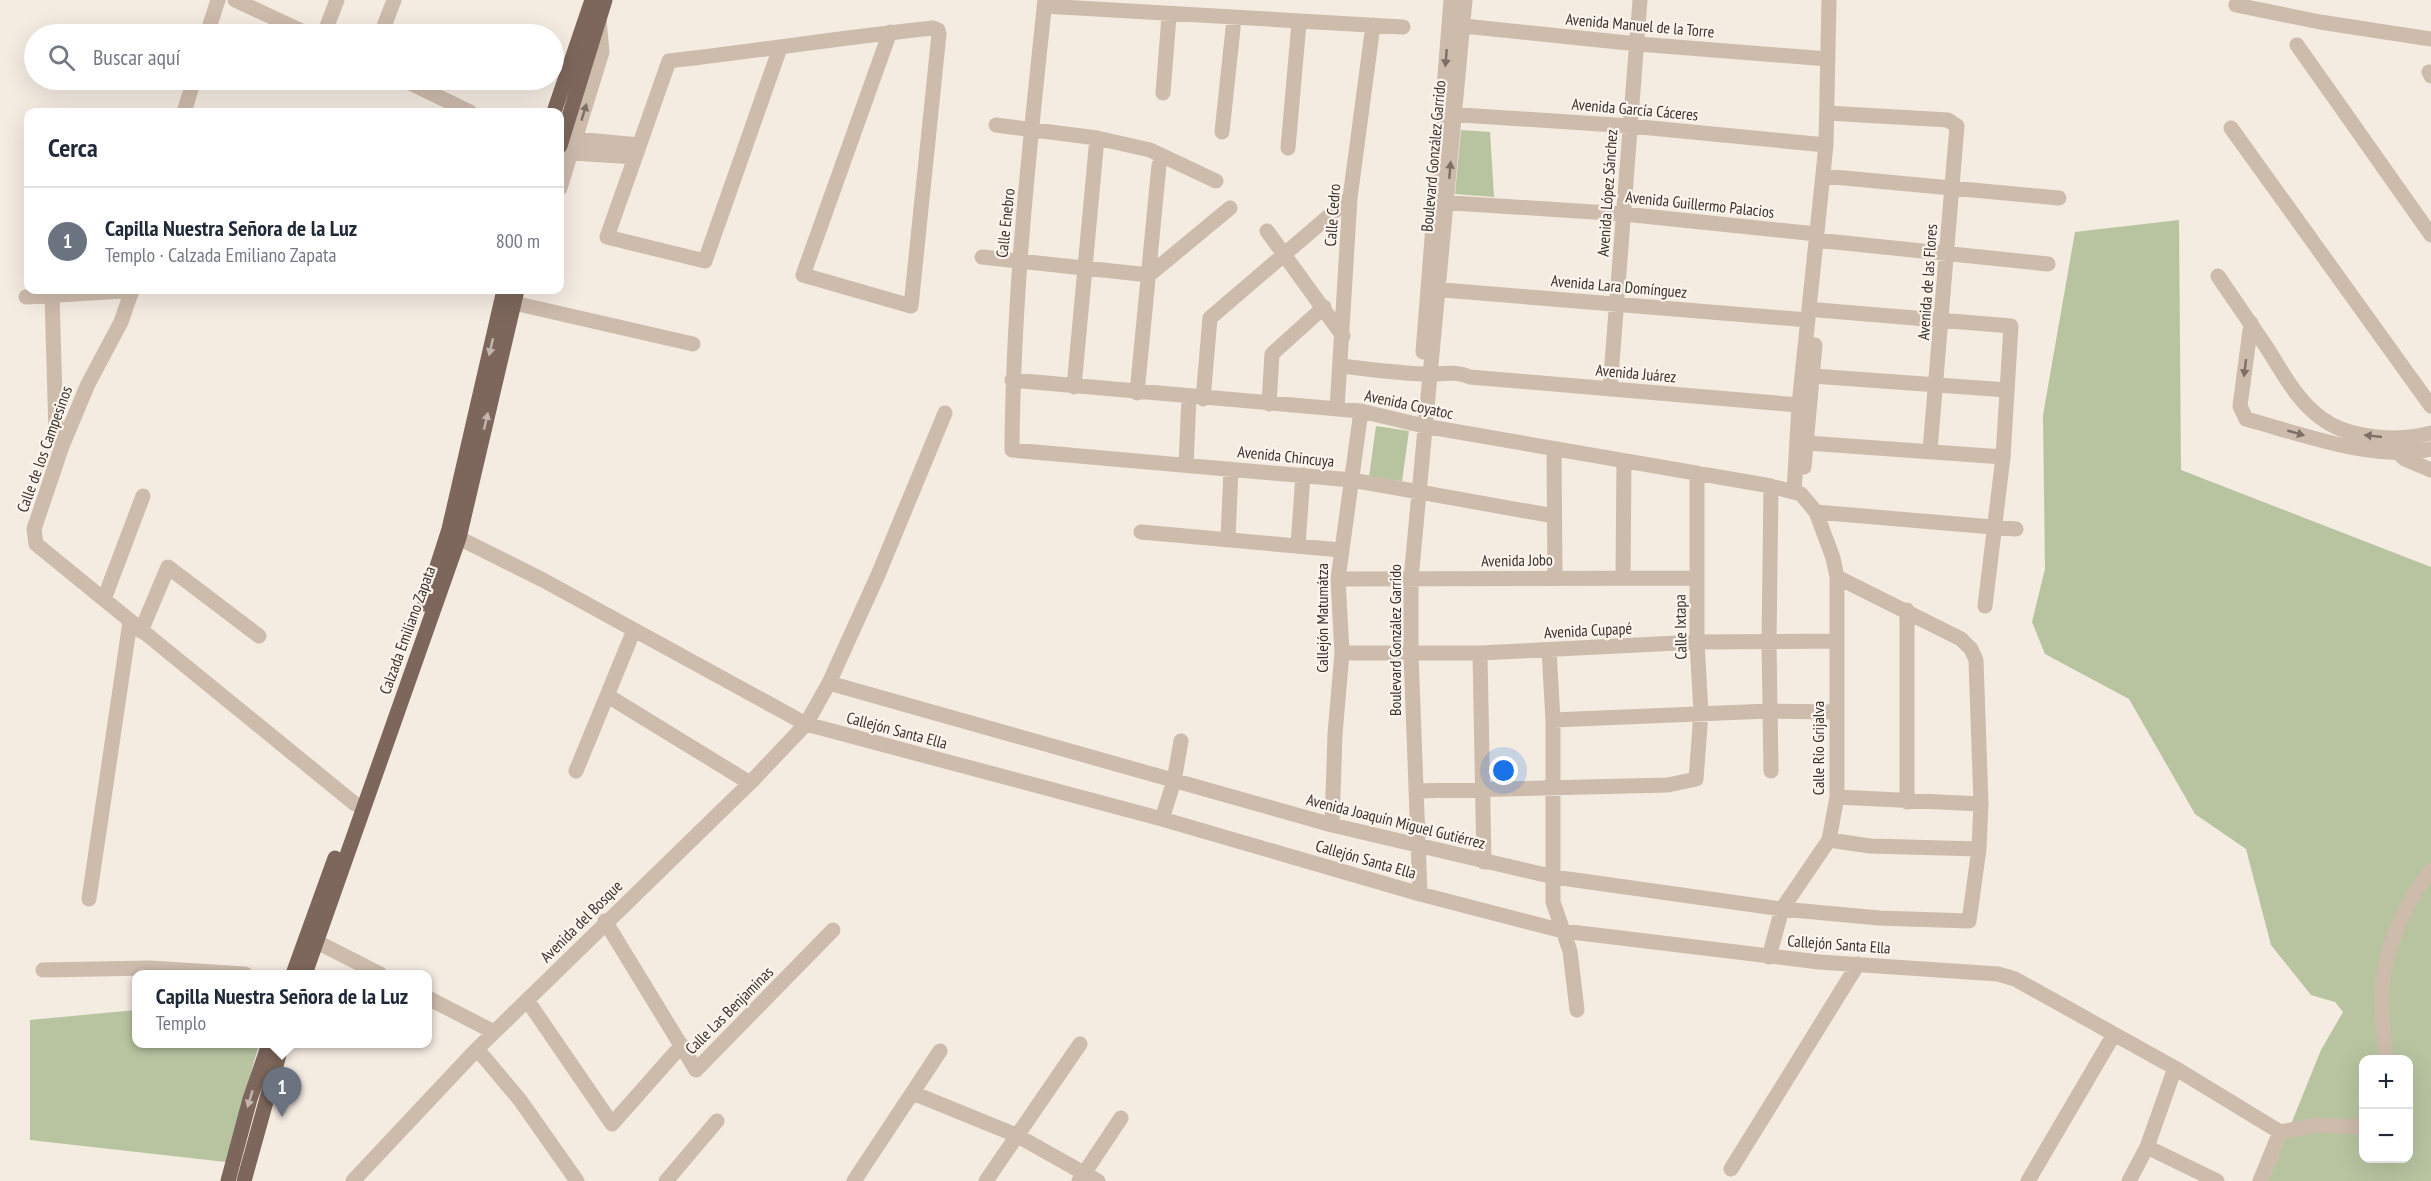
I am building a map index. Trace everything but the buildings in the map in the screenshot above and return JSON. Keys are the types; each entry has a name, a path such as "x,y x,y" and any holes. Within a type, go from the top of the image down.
{"main road":[{"path":"564,83 592,0"},
{"path":"569,146 605,0"},
{"path":"555,108 561,90"},
{"name":"Calzada Emiliano Zapata","path":"295,970 350,831 439,579 503,294"},
{"name":"Calzada Emiliano Zapata","path":"307,970 350,831 355,804 439,579 459,538 516,296"},
{"path":"228,1181 250,1099 268,1048"},
{"path":"244,1181 281,1048"}],"street":[{"path":"210,24 218,0"},
{"path":"235,0 287,24"},
{"path":"328,24 337,0"},
{"path":"385,24 394,0"},
{"name":"Boulevard González Garrido","path":"1451,0 1456,25"},
{"name":"Boulevard González Garrido","path":"1420,894 1411,654 1411,579 1430,378 1433,289 1456,25 1465,0"},
{"name":"Avenida López Sánchez","path":"1610,389 1640,0"},
{"path":"1797,493 1807,443 1813,376 1816,240 1826,145 1829,0"},
{"path":"1045,3 1169,16 1403,27"},
{"name":"Calle Enebro","path":"1011,450 1012,380 1019,263 1045,3"},
{"path":"2236,5 2320,22 2431,39"},
{"path":"1163,93 1169,16"},
{"path":"1222,132 1234,19"},
{"path":"1288,148 1299,23"},
{"name":"Calle Cedro","path":"1337,409 1350,198 1373,25"},
{"name":"Avenida Manuel de la Torre","path":"1456,25 1638,44 1828,59"},
{"path":"780,48 705,261 607,237 669,61 890,32 933,28 938,30 939,34 911,306 803,275 890,32"},
{"path":"2297,45 2431,236"},
{"path":"185,108 191,90"},
{"path":"425,90 462,108"},
{"name":"Avenida de las Flores","path":"1827,113 1948,120 1957,126 1930,450"},
{"name":"Avenida García Cáceres","path":"1448,114 1630,126 1826,145"},
{"path":"996,125 1097,138 1150,150 1216,182"},
{"path":"2231,128 2431,406"},
{"path":"1074,387 1097,138"},
{"path":"564,169 569,146 637,151"},
{"path":"1137,393 1160,165"},
{"path":"1823,176 2059,198"},
{"path":"1186,465 1210,318 1350,198"},
{"name":"Avenida Guillermo Palacios","path":"1441,202 1624,214 1816,240 2048,264"},
{"path":"982,257 1019,263 1149,274 1230,208"},
{"path":"1267,231 1343,336"},
{"path":"2218,276 2307,406 2325,421 2366,435 2397,437 2431,433"},
{"name":"Avenida Lara Domínguez","path":"1433,289 1617,303 1942,320 2011,326 2007,390"},
{"path":"26,297 70,294"},
{"name":"Calle de los Campesinos","path":"131,294 121,322 88,384 62,446 34,529 36,544 355,804"},
{"path":"52,295 56,433 62,446"},
{"path":"516,296 693,344"},
{"path":"1269,404 1272,354 1324,307"},
{"path":"1797,493 1799,405 1813,315"},
{"path":"2251,323 2240,406 2246,419 2342,446 2397,452 2431,449"},
{"name":"Avenida Juárez","path":"1341,366 1450,381 1470,377 1799,405"},
{"path":"1813,376 2007,390 1996,528 1985,606"},
{"name":"Avenida Coyatoc","path":"1012,380 1137,393 1361,411 1424,426 1771,486 1797,493"},
{"name":"Callejón Matumátza","path":"1332,825 1335,734 1342,653 1338,579 1361,411"},
{"name":"Avenida del Bosque","path":"353,1181 477,1049 605,921 750,783 806,724 829,683 945,413"},
{"path":"2342,446 2343,429"},
{"path":"2397,437 2397,452 2405,459 2431,470"},
{"path":"1807,443 2003,457"},
{"name":"Avenida Chincuya","path":"1011,450 1352,480 1554,516"},
{"path":"1554,450 1555,577"},
{"path":"1623,577 1624,460"},
{"path":"1228,538 1231,469"},
{"name":"Calle Ixtapa","path":"1553,789 1668,784 1696,779 1701,713 1698,642 1697,473"},
{"path":"1298,545 1304,475"},
{"path":"1771,486 1769,642 1771,771"},
{"name":"Calle Río Grijalva","path":"1769,957 1782,909 1829,840 1838,797 1837,577 1833,558 1816,512 1797,493"},
{"path":"104,599 143,496"},
{"path":"1816,512 2016,529"},
{"path":"1141,532 1228,538 1341,550"},
{"name":"Callejón Santa Ella","path":"459,538 806,724 1162,819 1420,894 1563,931 1769,957 1998,974 2015,979 2113,1036 2175,1068 2280,1132"},
{"path":"89,899 135,626 168,567 259,636"},
{"path":"1829,840 1870,846 1979,849 1981,804 1976,660 1971,649 1961,639 1837,577"},
{"name":"Avenida Jobo","path":"1338,579 1697,578"},
{"path":"1906,802 1907,610"},
{"path":"576,771 634,630"},
{"name":"Avenida Cupapé","path":"1342,653 1480,653 1698,642 1836,641"},
{"path":"1549,650 1553,720 1553,902 1570,951 1577,1010"},
{"path":"1480,653 1484,862"},
{"name":"Avenida Joaquín Miguel Gutiérrez","path":"829,683 1332,825 1554,877 1782,909 1879,918 1969,921 1979,849"},
{"path":"608,696 750,783"},
{"path":"1553,720 1769,711 1836,712"},
{"path":"1162,819 1174,781 1180,741"},
{"path":"1416,791 1553,789"},
{"path":"1838,797 1981,804"},
{"path":"2386,1055 2382,991 2384,972 2392,945 2410,904 2431,870"},
{"name":"Calle Las Benjaminas","path":"605,921 696,1070 833,930"},
{"path":"317,942 370,970"},
{"path":"1731,1169 1858,964"},
{"path":"43,970 150,968 205,970"},
{"path":"432,1000 494,1032"},
{"path":"526,1000 612,1124 682,1045"},
{"path":"2028,1181 2113,1036"},
{"path":"986,1181 1080,1044"},
{"path":"477,1049 520,1100 577,1181"},
{"path":"854,1181 940,1051"},
{"path":"2129,1181 2147,1147 2175,1068"},
{"path":"913,1093 1016,1135 1081,1177 1098,1181"},
{"path":"1081,1177 1121,1118"},
{"path":"666,1181 717,1121"},
{"path":"2260,1181 2280,1132 2318,1125 2359,1127"},
{"path":"2147,1147 2217,1181"}],"green space":[{"path":"1461,130 1490,132 1494,197 1455,194"},
{"path":"2179,220 2181,470 2431,567 2431,1181 2268,1181 2321,1050 2343,1012 2335,1002 2311,995 2271,945 2246,849 2195,814 2129,699 2045,654 2032,622 2045,569 2043,415 2075,232"},
{"path":"1376,426 1409,431 1402,481 1369,477"},
{"path":"132,1010 132,1048 258,1048 226,1162 30,1140 30,1020"}],"place":[{"name":"Capilla Nuestra Señora de la Luz","path":"282,1117"}]}
